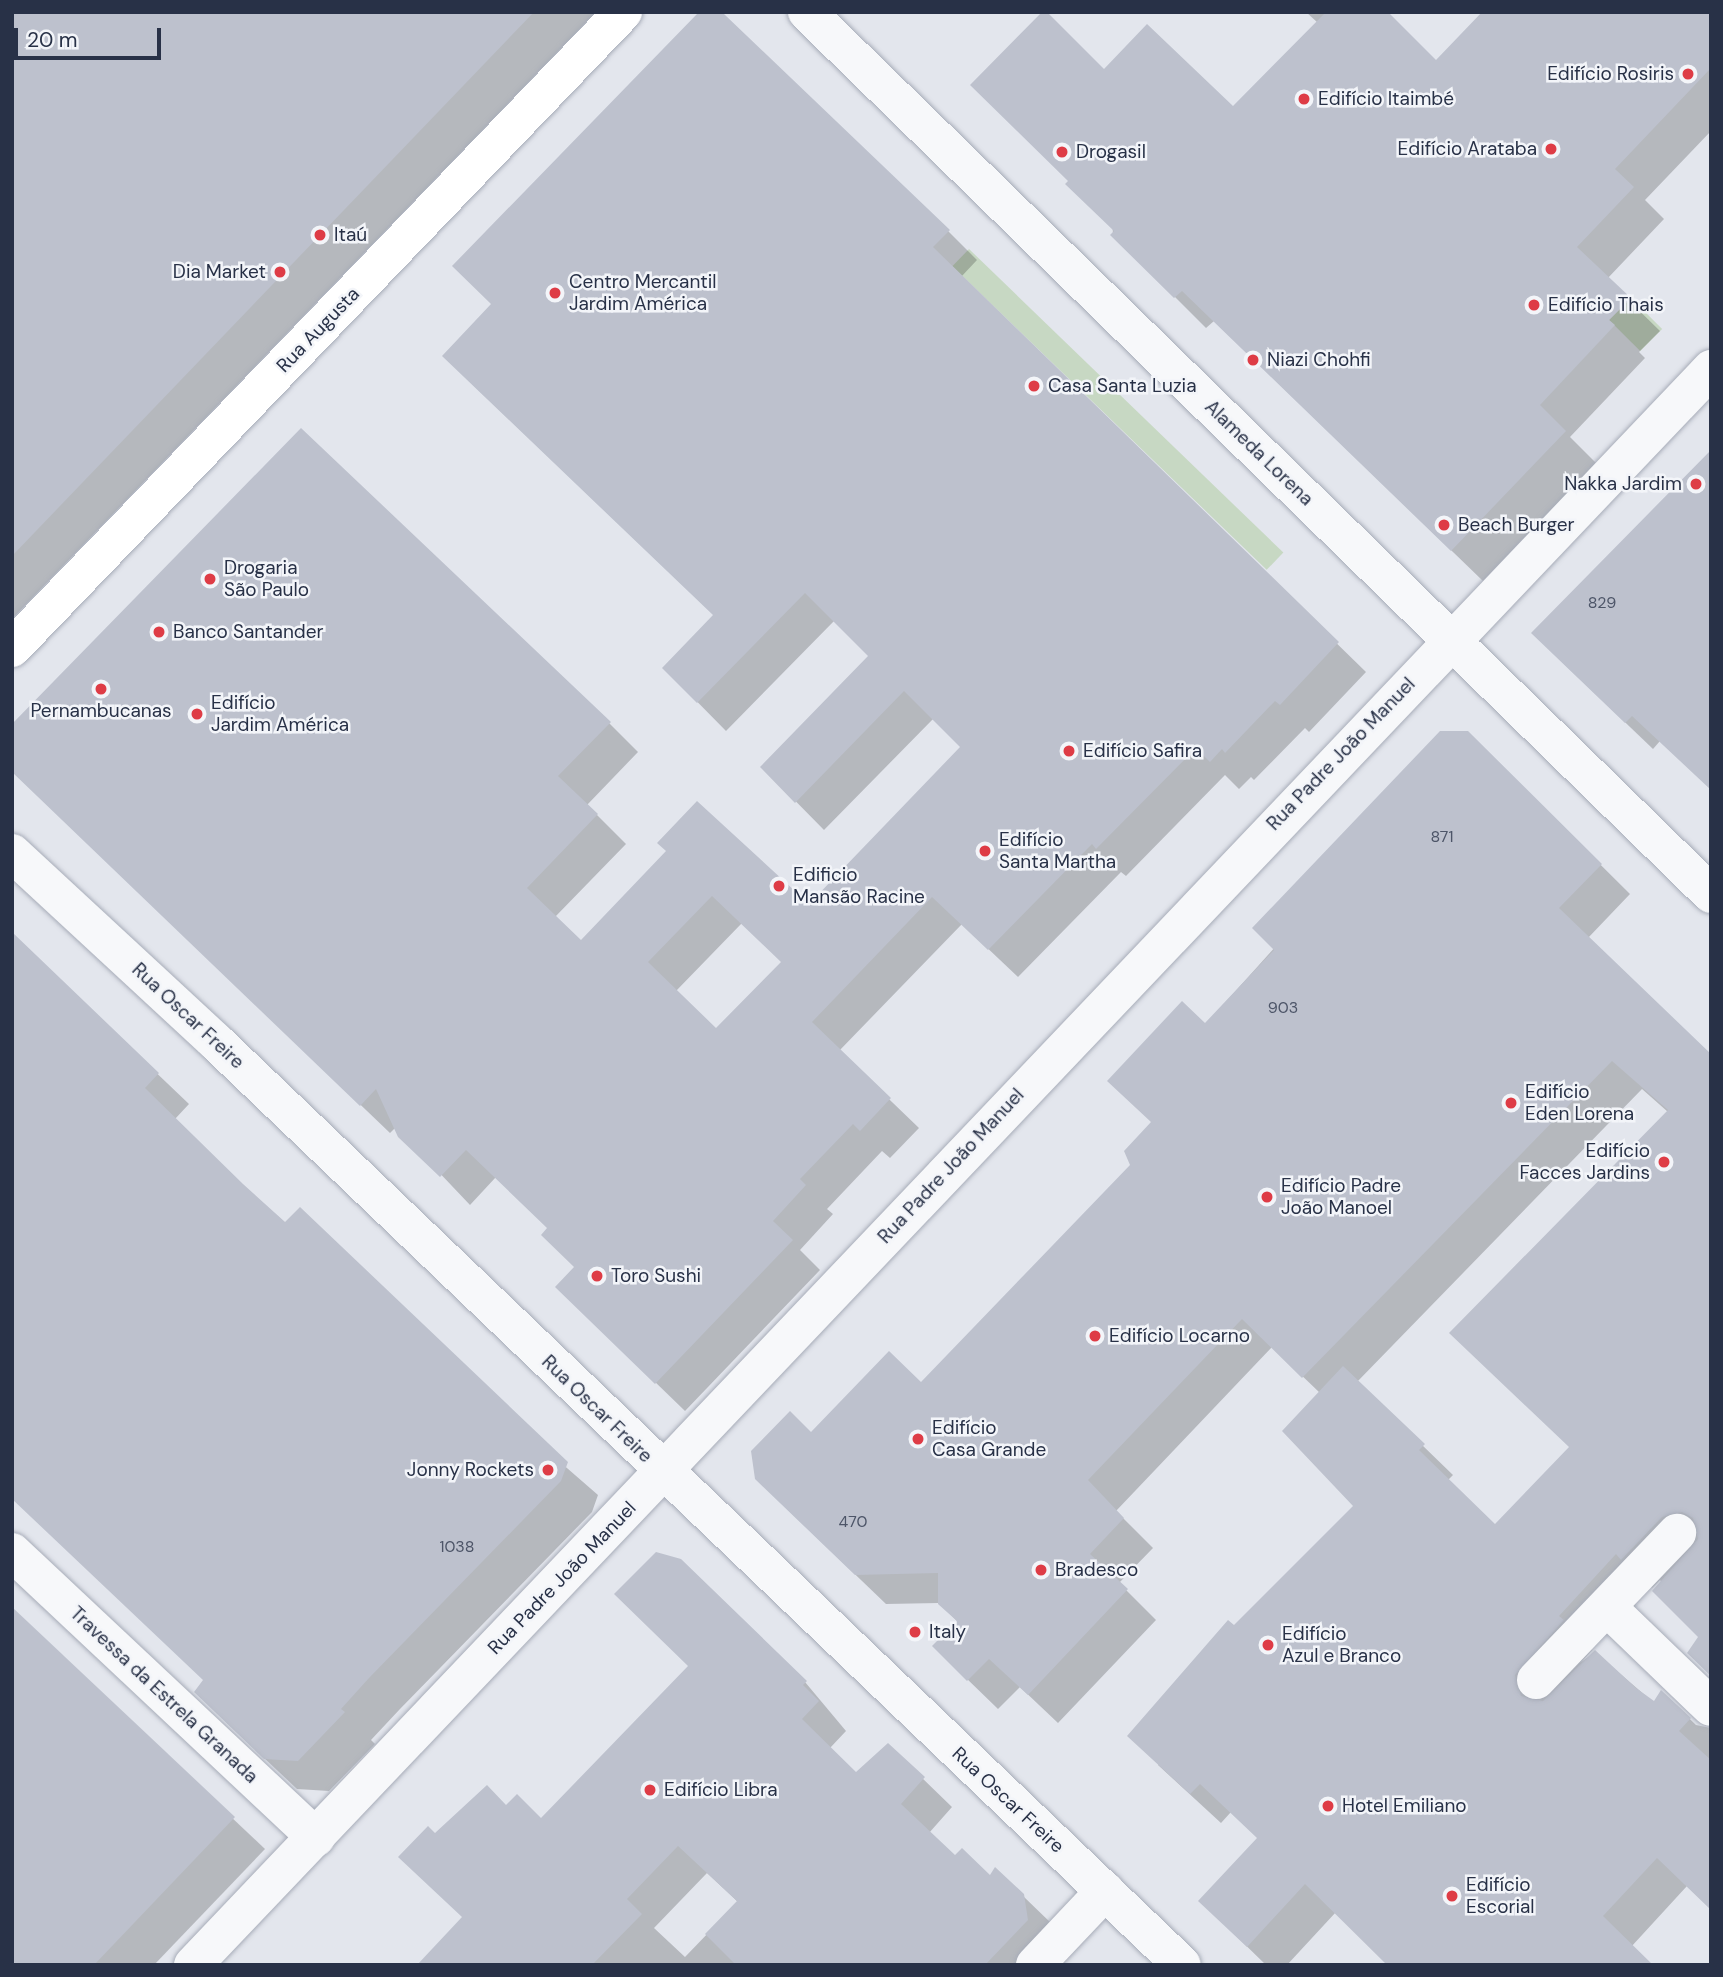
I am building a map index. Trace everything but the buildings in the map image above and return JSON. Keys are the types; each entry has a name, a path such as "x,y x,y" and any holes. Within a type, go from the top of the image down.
{"main road":[{"name":"Rua Augusta","path":"12,648 623,12"}],"street":[{"name":"Alameda Lorena","path":"807,12 1711,894"},
{"name":"Rua Padre João Manuel","path":"193,1965 663,1473 1450,640 1711,369"},
{"name":"Rua Oscar Freire","path":"12,853 215,1041 663,1473 1182,1965"},
{"path":"1536,1680 1677,1533"},
{"name":"Travessa da Estrela Granada","path":"12,1552 316,1837"},
{"path":"1607,1607 1711,1707"},
{"path":"1035,1965 1105,1891"}],"green space":[{"path":"969,249 1283,553 1267,570 952,266"},
{"path":"1631,298 1662,329 1640,351 1609,320"}],"place":[{"name":"Edifício Rosiris","path":"1688,74"},
{"name":"Edifício Itaimbé","path":"1304,99"},
{"name":"Edifício Arataba","path":"1551,149"},
{"name":"Drogasil","path":"1062,152"},
{"name":"Itaú","path":"320,235"},
{"name":"Dia Market","path":"280,272"},
{"name":"Centro Mercantil Jardim América","path":"555,293"},
{"name":"Edifício Thais","path":"1534,305"},
{"name":"Niazi Chohfi","path":"1253,360"},
{"name":"Casa Santa Luzia","path":"1034,386"},
{"name":"Nakka Jardim","path":"1696,484"},
{"name":"Beach Burger","path":"1444,525"},
{"name":"Drogaria São Paulo","path":"210,579"},
{"name":"Banco Santander","path":"159,632"},
{"name":"Pernambucanas","path":"101,689"},
{"name":"Edifício Jardim América","path":"197,714"},
{"name":"Edifício Safira","path":"1069,751"},
{"name":"Edifício Santa Martha","path":"985,851"},
{"name":"Edificio Mansão Racine","path":"779,886"},
{"name":"Edifício Eden Lorena","path":"1511,1103"},
{"name":"Edifício Facces Jardins","path":"1664,1162"},
{"name":"Edifício Padre João Manoel","path":"1267,1197"},
{"name":"Toro Sushi","path":"597,1276"},
{"name":"Edifício Locarno","path":"1095,1336"},
{"name":"Edifício Casa Grande","path":"918,1439"},
{"name":"Jonny Rockets","path":"548,1470"},
{"name":"Bradesco","path":"1041,1570"},
{"name":"Italy","path":"915,1632"},
{"name":"Edifício Azul e Branco","path":"1268,1645"},
{"name":"Edifício Libra","path":"650,1790"},
{"name":"Hotel Emiliano","path":"1328,1806"},
{"name":"Edifício Escorial","path":"1452,1896"}]}
